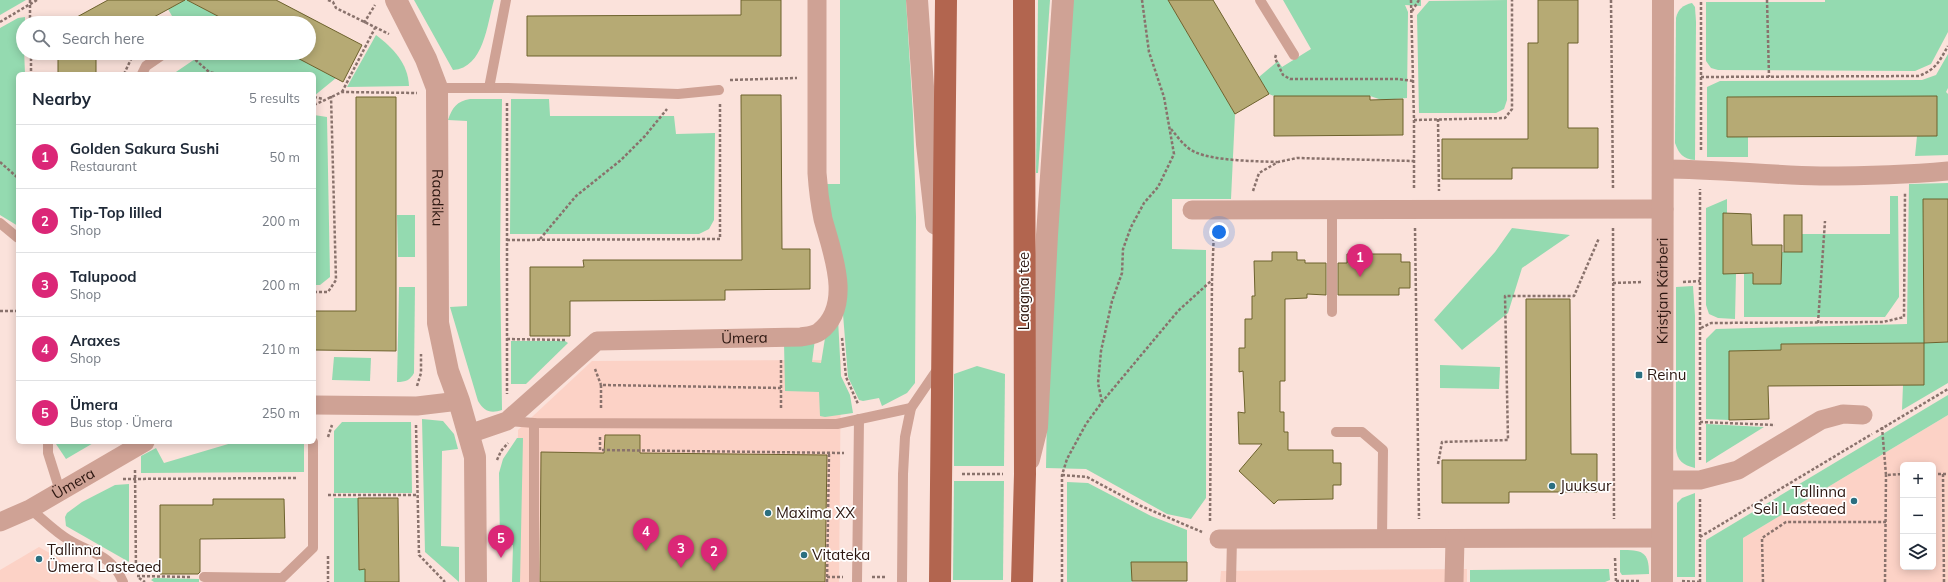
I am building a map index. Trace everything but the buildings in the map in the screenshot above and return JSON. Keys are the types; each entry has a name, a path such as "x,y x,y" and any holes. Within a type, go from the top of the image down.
{"main road":[{"path":"940,582 946,0"},
{"name":"Laagna tee","path":"1022,582 1014,474 1024,0"}],"street":[{"name":"Ümera","path":"469,434 508,421 597,341 801,337 819,332 834,314 838,294 837,269 823,219 817,173 817,0"},
{"path":"917,0 927,144 943,281"},
{"path":"1014,474 1037,427 1047,235 1063,0"},
{"name":"Kristjan Kärberi","path":"1662,582 1664,480 1663,0"},
{"name":"Raadiku","path":"386,2 426,59 438,323 448,371 459,401"},
{"path":"1664,169 1700,169 1819,176 1905,175 1948,171"},
{"path":"1192,210 1664,209"},
{"path":"316,405 417,406 459,401 475,458 476,582"},
{"path":"1664,480 1700,480 1738,470 1821,420 1843,414 1863,415"},
{"name":"Ümera","path":"0,522 30,509 141,445"},
{"path":"1220,537 1382,539 1662,538"},
{"path":"1454,582 1455,539"}],"lane":[{"path":"489,88 506,0"},
{"path":"1260,0 1294,55"},
{"path":"143,72 146,66 155,60"},
{"path":"428,91 507,88 678,94 719,90"},
{"path":"1332,210 1332,312"},
{"path":"0,223 16,236"},
{"path":"902,582 903,474 905,437 911,408 942,362"},
{"path":"508,421 534,423 837,424 911,408"},
{"path":"857,582 859,419"},
{"path":"534,423 534,582"},
{"path":"1336,432 1362,432 1383,450 1382,539"},
{"path":"48,444 48,454 60,491"},
{"path":"204,577 282,578 313,548 314,444"},
{"path":"30,509 69,540 103,557 118,569 123,582"},
{"path":"1220,537 1231,582"}],"path":[{"path":"0,22 30,2 37,0"},
{"path":"328,0 333,2 336,8 391,35"},
{"path":"1102,402 1098,383 1102,351 1112,301 1122,273 1123,249 1131,227 1144,203 1158,187 1171,163 1174,154 1171,128 1164,97 1149,52 1142,0"},
{"path":"1411,0 1420,539"},
{"path":"1412,11 1419,0"},
{"path":"1414,120 1505,118 1512,109 1512,0"},
{"path":"1611,0 1614,538 1616,582"},
{"path":"1700,582 1701,0"},
{"path":"1767,0 1769,76"},
{"path":"30,2 30,16"},
{"path":"364,23 386,2"},
{"path":"342,92 375,28"},
{"path":"1281,33 1275,58 1283,75 1290,79 1398,79 1413,82"},
{"path":"1701,77 1919,76 1931,71 1940,60 1948,46"},
{"path":"31,60 31,72"},
{"path":"196,60 209,72"},
{"path":"507,240 720,239 719,80 802,78"},
{"path":"496,462 501,451 508,443 507,88"},
{"path":"316,104 342,92 428,91"},
{"path":"540,239 576,196 621,160 645,136 678,94"},
{"path":"316,292 328,292 336,280 331,96"},
{"path":"316,97 324,99"},
{"path":"1438,119 1439,210"},
{"path":"1171,128 1183,143 1194,152 1210,157 1278,162 1298,158 1414,161"},
{"path":"0,162 16,176"},
{"path":"1251,210 1253,187 1259,173 1278,162"},
{"path":"1701,328 1712,324 1883,322 1904,317 1905,175"},
{"path":"1062,475 1087,477 1141,506 1220,537 1212,280 1215,210"},
{"path":"1818,323 1825,221"},
{"path":"1438,464 1442,442 1508,440 1505,296 1574,296 1599,238"},
{"path":"1062,582 1062,475 1067,459 1086,424 1102,402 1178,311 1212,280"},
{"path":"0,311 16,311"},
{"path":"834,314 840,316 846,377 858,406 871,404 876,415"},
{"path":"507,339 569,340"},
{"path":"781,359 781,388"},
{"path":"1700,537 1948,389"},
{"path":"1863,415 1883,428"},
{"path":"416,419 418,554 445,582"},
{"path":"1700,422 1772,424 1799,433"},
{"path":"327,443 329,430 333,423"},
{"path":"1883,428 1886,475 1885,582"},
{"path":"136,576 135,478 141,445"},
{"path":"827,582 829,453"},
{"path":"961,474 1014,474"},
{"path":"1886,475 1900,474"},
{"path":"1936,474 1948,474"},
{"path":"1944,474 1944,582"},
{"path":"117,479 302,478"},
{"path":"327,487 327,503"},
{"path":"327,495 417,495"},
{"path":"1763,582 1762,538 1786,522 1886,522"},
{"path":"328,550 328,582"},
{"path":"136,576 204,577"},
{"path":"136,576 145,582"}],"shaded area":[{"path":"841,360 839,582 517,582 518,430 592,361"},
{"name":"Tallinna Seli Lasteaed","path":"1948,415 1948,582 1743,582 1743,538"},
{"name":"Tallinna Ümera Lasteaed","path":"39,547 101,582 0,582 0,570"},
{"path":"1467,569 1467,582 1220,582 1221,571"}],"green space":[{"path":"0,0 26,0 0,15"},
{"path":"187,0 218,16 172,16 168,9"},
{"path":"414,0 494,0 486,32 478,53 472,62 453,70"},
{"path":"840,0 906,0 913,115 916,217 915,383 907,393 882,406 879,398 863,401 859,400 848,377 843,314 825,184 840,184"},
{"path":"1038,0 1050,0 1038,173 1036,173"},
{"path":"1073,0 1168,0 1235,114 1231,199 1172,199 1172,249 1206,250 1206,498 1191,519 1167,514 1086,469 1046,468 1048,360"},
{"path":"1283,0 1421,0 1421,6 1405,5 1408,12 1407,98 1382,100 1370,96 1274,96 1269,94 1259,77 1278,61 1282,67 1311,49"},
{"path":"1507,0 1507,100 1504,109 1496,113 1419,113 1417,15 1429,1"},
{"path":"1825,0 1948,0 1948,32 1931,64 1915,71 1718,70 1711,68 1706,61 1706,2 1825,2"},
{"path":"1692,3 1695,7 1696,22 1695,160 1684,157 1678,150 1675,143 1676,18 1681,8"},
{"path":"16,19 16,60 24,60 25,72 16,72 16,225 0,215 0,28"},
{"path":"376,35 394,51 403,63 409,86 347,87"},
{"path":"1948,54 1948,88 1946,92 1948,94 1948,155 1915,156 1917,136 1937,136 1937,97 1727,97 1727,137 1748,137 1748,157 1707,157 1707,87 1720,81 1922,80 1936,75"},
{"path":"194,60 301,60 336,78 316,94 316,72 176,72"},
{"path":"470,99 502,99 500,256 502,410 494,412 485,409 478,401 450,307 467,306 467,121 448,120 451,112 458,103"},
{"path":"511,99 549,99 550,116 674,116 676,134 715,133 714,220 709,229 699,234 510,234"},
{"path":"316,115 327,117 330,277 320,285 316,285"},
{"path":"1948,183 1948,199 1923,199 1924,343 1782,344 1781,350 1729,351 1729,420 1706,419 1706,339 1716,329 1907,324 1909,184"},
{"path":"1890,196 1898,196 1899,297 1885,317 1744,317 1744,273 1753,274 1753,284 1781,284 1782,252 1802,251 1802,234 1890,234"},
{"path":"1727,199 1727,213 1723,214 1723,273 1736,274 1735,319 1718,318 1709,314 1706,305 1706,208"},
{"path":"397,215 415,215 415,257 398,257"},
{"path":"1512,228 1570,235 1522,268 1508,313 1462,350 1434,320 1495,252"},
{"path":"1693,286 1695,316 1695,468 1681,462 1676,448 1676,287"},
{"path":"399,287 415,287 414,373 403,382 397,382"},
{"path":"838,319 841,376 850,395 853,413 825,417 820,416 819,392 785,391 784,342 815,339 812,362 821,363 826,332"},
{"path":"511,341 565,341 568,343 526,384 511,384"},
{"path":"1948,342 1948,383 1902,410 1903,385 1924,384 1924,343"},
{"path":"334,357 371,358 370,381 332,380"},
{"path":"1440,365 1500,367 1499,389 1440,388"},
{"path":"977,366 1005,374 1004,466 954,466 954,374"},
{"path":"1948,395 1948,415 1743,538 1743,582 1706,582 1706,540"},
{"path":"422,419 443,421 454,434 458,449 442,451 441,546 459,547 459,582 425,552"},
{"path":"342,422 411,422 412,493 334,493 334,431"},
{"path":"1706,424 1764,427 1706,463"},
{"path":"517,438 523,438 520,582 512,582 513,545 500,544 499,473 503,459"},
{"path":"56,444 92,444 66,459"},
{"path":"228,444 304,444 304,472 141,473 141,456 156,448 164,463"},
{"path":"954,481 1004,481 1003,580 953,580"},
{"path":"1067,482 1088,483 1151,516 1187,530 1187,562 1132,562 1132,582 1067,582"},
{"path":"129,484 129,562 66,526 65,517 67,513 82,502 115,485"},
{"path":"1695,493 1695,577 1677,577 1677,503 1682,498"},
{"path":"334,498 358,498 359,569 365,569 365,582 334,582"},
{"path":"1620,550 1643,553 1648,561 1649,574 1622,575 1620,572"},
{"path":"1609,569 1610,580 1605,582 1470,582 1470,570"},
{"path":"154,578 199,579 199,582 154,582 151,580"}],"place":[{"name":"Golden Sakura Sushi","path":"1360,277"},
{"name":"Reinu","path":"1639,375"},
{"name":"Juuksur","path":"1552,486"},
{"name":"Tallinna Seli Lasteaed","path":"1854,501"},
{"name":"Maxima XX","path":"768,513"},
{"name":"Araxes","path":"646,551"},
{"name":"Vitateka","path":"804,555"},
{"name":"Ümera","path":"501,558"},
{"name":"Tallinna Ümera Lasteaed","path":"39,559"},
{"name":"Talupood","path":"681,568"},
{"name":"Tip-Top lilled","path":"714,571"}]}
